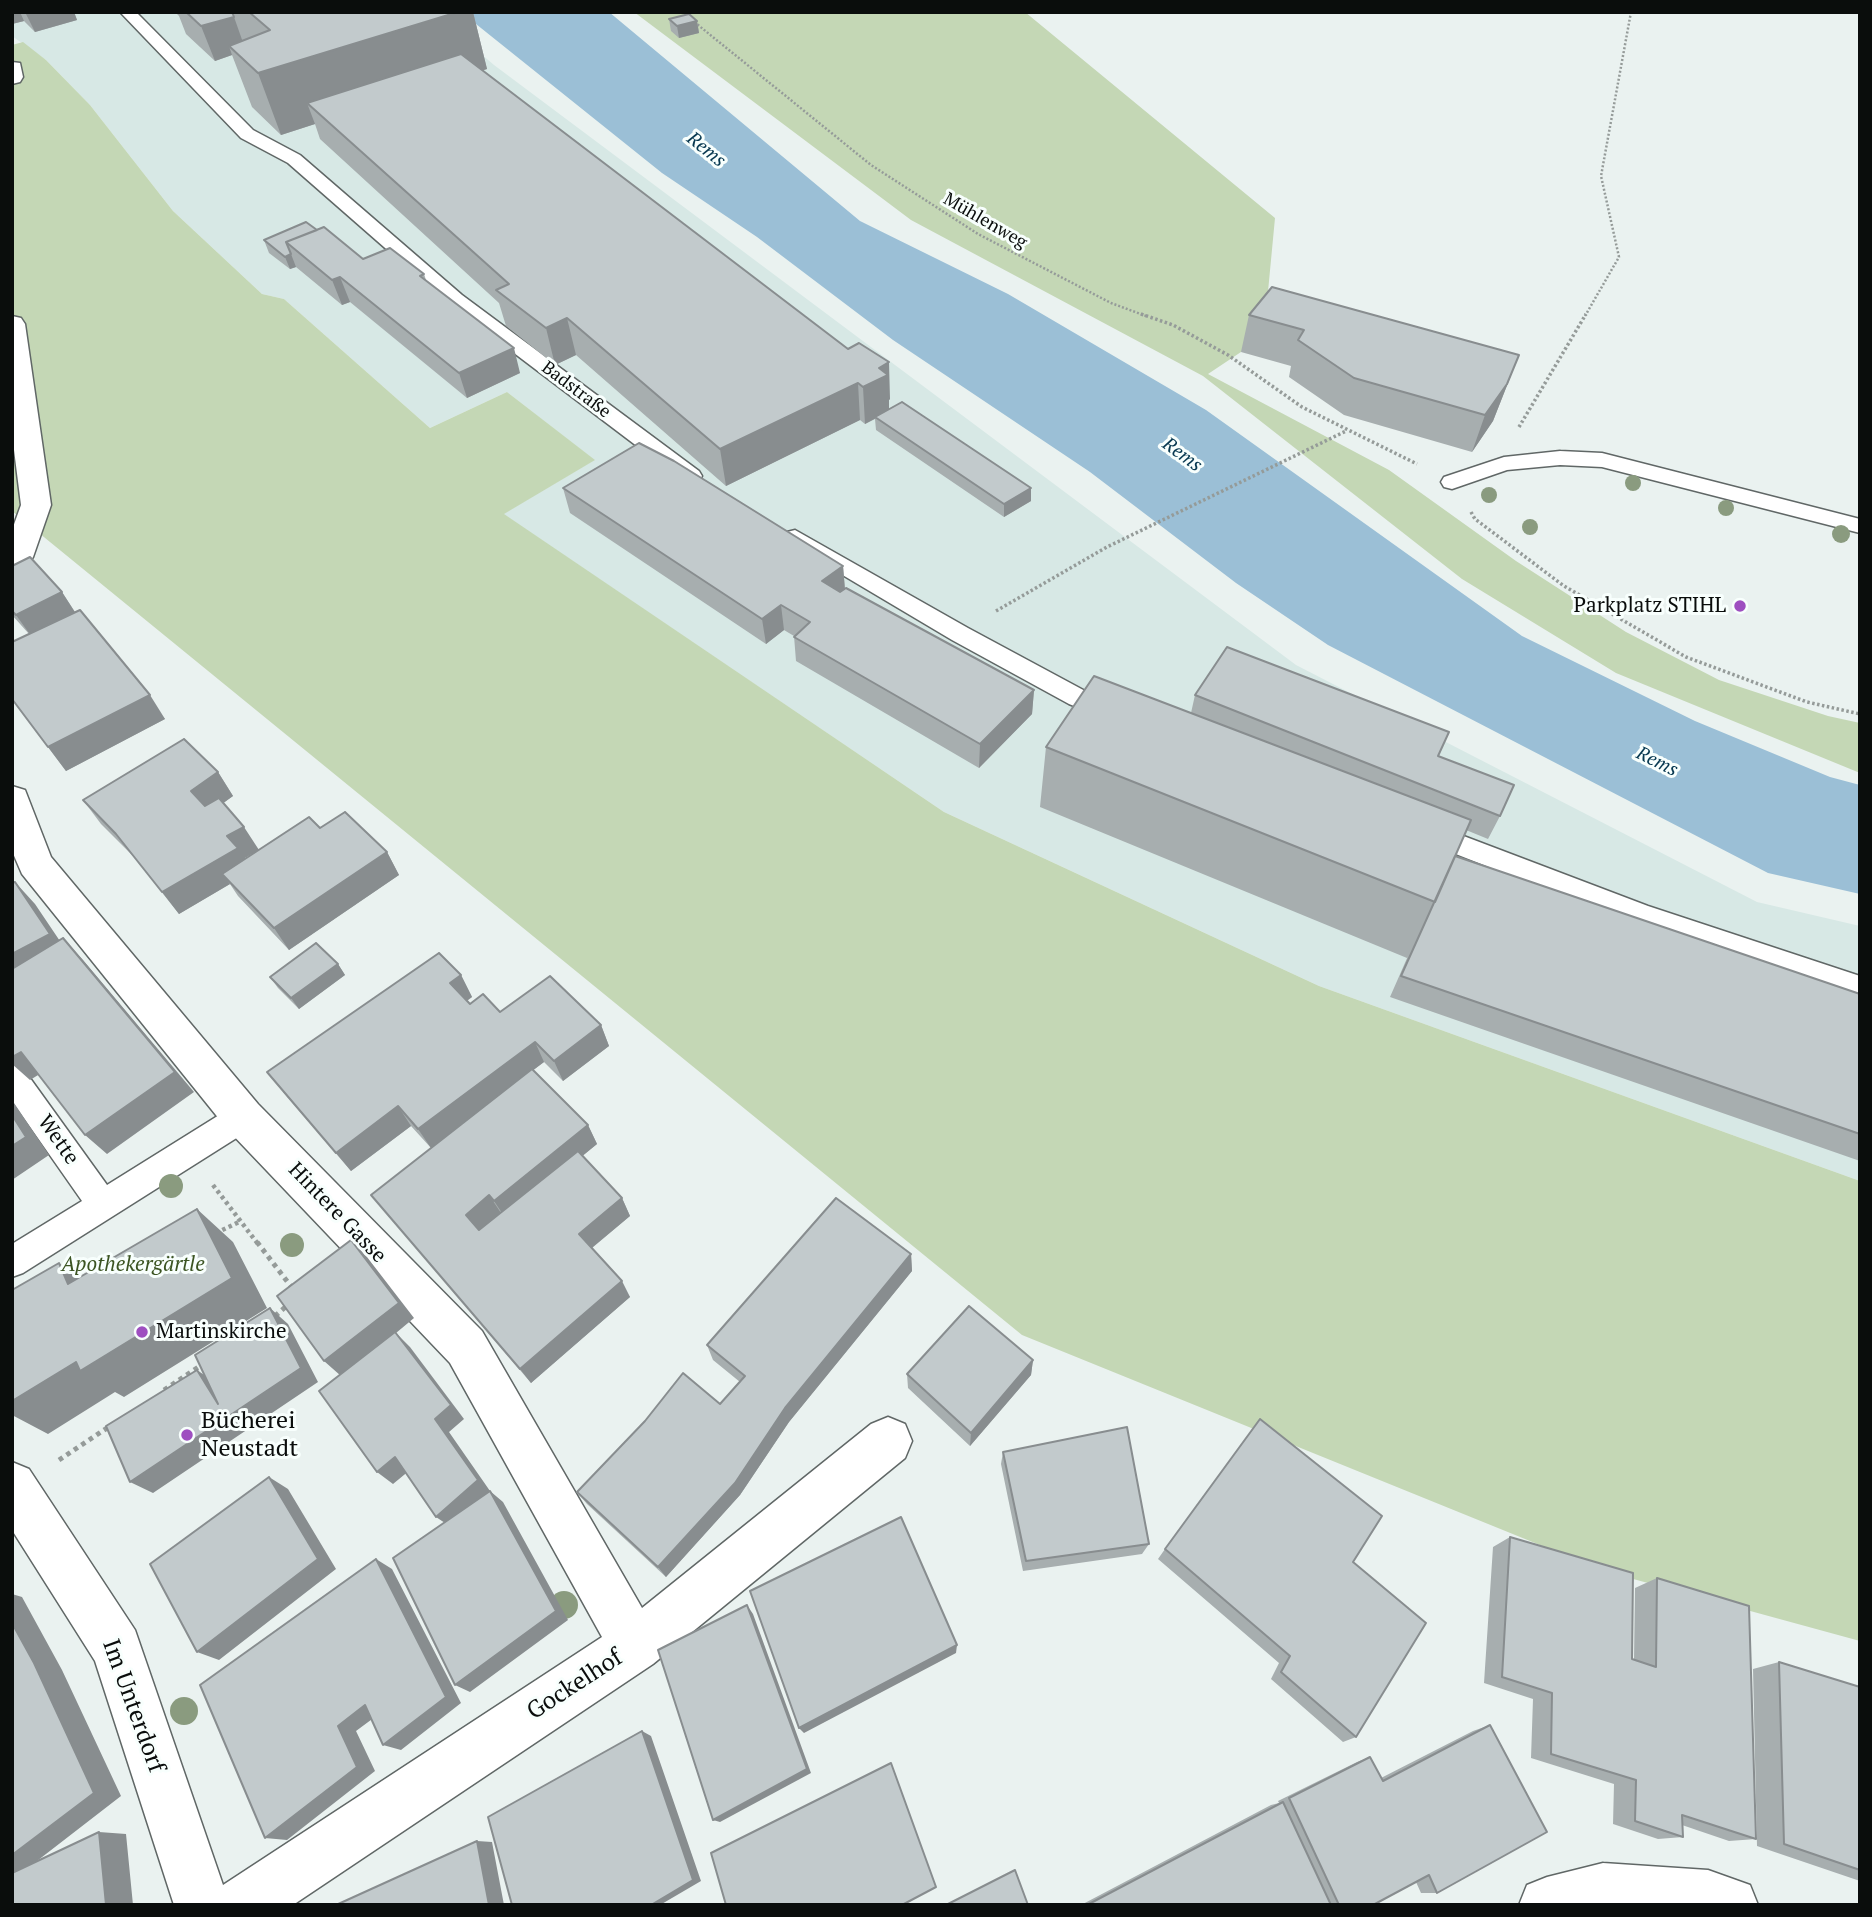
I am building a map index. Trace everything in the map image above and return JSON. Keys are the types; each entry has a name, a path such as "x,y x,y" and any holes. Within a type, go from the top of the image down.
{"street":[{"path":"12,68 12,77"},
{"path":"12,324 36,505 18,557 12,566"},
{"name":"Hintere Gasse","path":"12,800 35,864 243,1117 466,1347 635,1646"},
{"name":"Gockelhof","path":"243,1905 635,1646 888,1441"},
{"name":"Im Unterdorf","path":"13,1488 117,1648 202,1905"},
{"path":"1548,1905 1604,1891 1707,1898 1730,1905"}],"lane":[{"name":"Badstraße","path":"127,12 247,134 294,159 455,299 689,475 713,489"},
{"path":"1452,482 1504,464 1560,458 1602,460 1860,526"},
{"path":"783,530 960,634 1078,698 1130,718"},
{"path":"1404,824 1639,914 1860,988"},
{"name":"Wette","path":"12,1076 103,1205"},
{"path":"12,1262 243,1117"}],"path":[{"name":"Mühlenweg","path":"682,12 871,165 978,234 1111,303 1173,325 1228,355 1302,407 1452,482"},
{"path":"1544,381 1619,257 1601,176 1631,12"},
{"path":"960,634 986,616 1107,548 1347,430"},
{"path":"1452,482 1475,519 1564,586 1686,657 1807,702 1860,715"},
{"path":"211,1182 298,1296 265,1323"},
{"path":"204,1238 241,1221"},
{"path":"163,1391 208,1361"},
{"path":"13,1488 117,1422"}],"shaded area":[{"path":"12,12 432,12 494,65 1296,665 1757,902 1860,926 1860,1181 1319,986 944,812 503,514 594,460 507,392 430,428 284,299 262,294 173,211 90,105 46,60 12,36"}],"green space":[{"path":"634,12 1025,12 1275,218 1265,323 1241,352 1208,374 1389,470 1516,561 1626,632 1719,680 1828,716 1860,723 1860,773 1616,673 1462,579 1203,376 911,220"},
{"path":"23,42 46,60 90,105 173,211 262,294 284,299 430,428 507,392 595,460 504,514 944,812 1319,986 1860,1181 1860,1641 1604,1571 1022,1335 12,511 12,45"}],"water":[{"name":"Rems","path":"461,12 609,12 860,221 1008,294 1206,410 1522,636 1695,721 1830,777 1860,785 1860,894 1768,873 1328,645 1236,583 1090,472 893,340 757,237 662,173"}],"building":[{"path":"186,12 232,12 234,17 201,26"},
{"path":"249,12 458,12 258,73 229,46 270,30"},
{"path":"689,14 697,21 677,26 669,19"},
{"path":"461,54 848,349 859,343 889,362 879,368 888,375 863,387 858,383 720,449 567,318 546,328 496,290 509,284 307,103"},
{"path":"306,222 317,230 286,242 291,254 285,257 264,240"},
{"path":"324,227 363,259 390,248 424,274 420,276 514,348 459,373 340,277 332,280 286,242"},
{"path":"1272,287 1519,355 1507,384 1485,415 1354,378 1298,340 1304,330 1249,315"},
{"path":"902,402 1031,488 1004,504 875,417"},
{"path":"639,443 674,461 843,566 822,581 840,592 846,588 1034,690 980,744 794,637 810,622 781,605 762,619 563,488"},
{"path":"30,557 62,592 16,615 12,611 12,566"},
{"path":"80,610 150,695 48,747 12,699 12,642"},
{"path":"1227,647 1449,732 1438,756 1514,785 1500,816 1195,695"},
{"path":"1094,676 1471,820 1435,902 1046,747"},
{"path":"184,739 218,772 191,791 205,806 219,798 244,827 227,836 238,848 162,892 116,834 83,800"},
{"path":"345,812 387,852 274,928 222,874 309,817 320,828"},
{"path":"1455,856 1860,994 1860,1134 1401,976"},
{"path":"15,882 50,934 12,954 12,883"},
{"path":"63,938 175,1072 85,1135 21,1052 12,1057 12,969"},
{"path":"316,943 338,964 291,998 270,977"},
{"path":"439,953 461,975 450,983 470,1004 483,994 500,1012 550,976 601,1025 554,1061 535,1042 418,1129 398,1106 336,1153 267,1072"},
{"path":"532,1069 588,1125 494,1201 489,1195 466,1215 479,1230 578,1151 622,1198 579,1234 622,1281 520,1369 371,1195"},
{"path":"12,1115 26,1137 12,1146"},
{"path":"836,1198 911,1254 785,1408 735,1483 658,1567 577,1492 645,1421 683,1373 720,1404 745,1376 707,1345"},
{"path":"197,1209 232,1278 80,1371 76,1362 12,1401 12,1290 59,1263 68,1284"},
{"path":"351,1240 399,1303 324,1361 277,1296"},
{"path":"969,1306 1033,1360 971,1433 907,1374"},
{"path":"270,1308 301,1368 130,1482 106,1426 197,1370 218,1404 195,1355"},
{"path":"395,1332 451,1405 435,1419 478,1480 436,1517 395,1457 377,1472 319,1391"},
{"path":"1260,1419 1382,1516 1353,1562 1426,1623 1356,1737 1281,1672 1290,1656 1165,1549"},
{"path":"1127,1427 1149,1544 1026,1561 1003,1452"},
{"path":"269,1477 318,1559 197,1652 150,1564"},
{"path":"490,1491 556,1611 455,1685 393,1558"},
{"path":"901,1517 957,1645 799,1728 750,1591"},
{"path":"1510,1537 1633,1573 1632,1659 1656,1667 1657,1578 1749,1606 1756,1839 1682,1815 1683,1837 1635,1821 1636,1780 1551,1754 1552,1693 1502,1677"},
{"path":"376,1559 446,1697 383,1745 365,1705 338,1726 357,1767 265,1838 200,1685"},
{"path":"747,1605 807,1769 713,1820 658,1650"},
{"path":"12,1623 34,1663 94,1793 12,1855"},
{"path":"1779,1662 1860,1687 1860,1870 1784,1844"},
{"path":"1490,1725 1547,1832 1437,1893 1429,1875 1373,1905 1339,1905 1289,1798 1370,1757 1383,1781"},
{"path":"642,1731 693,1880 651,1905 512,1905 488,1817"},
{"path":"891,1763 936,1887 902,1905 726,1905 711,1853"},
{"path":"1283,1802 1331,1905 1087,1905"},
{"path":"99,1832 106,1905 12,1905 12,1873"},
{"path":"477,1841 489,1905 336,1905"},
{"path":"1015,1870 1028,1905 946,1905"}],"place":[{"name":"Parkplatz STIHL","path":"1740,606"},
{"name":"Martinskirche","path":"142,1332"},
{"name":"Bücherei Neustadt","path":"187,1435"}],"park label":[{"name":"Apothekergärtle","path":"133,1265"}]}
